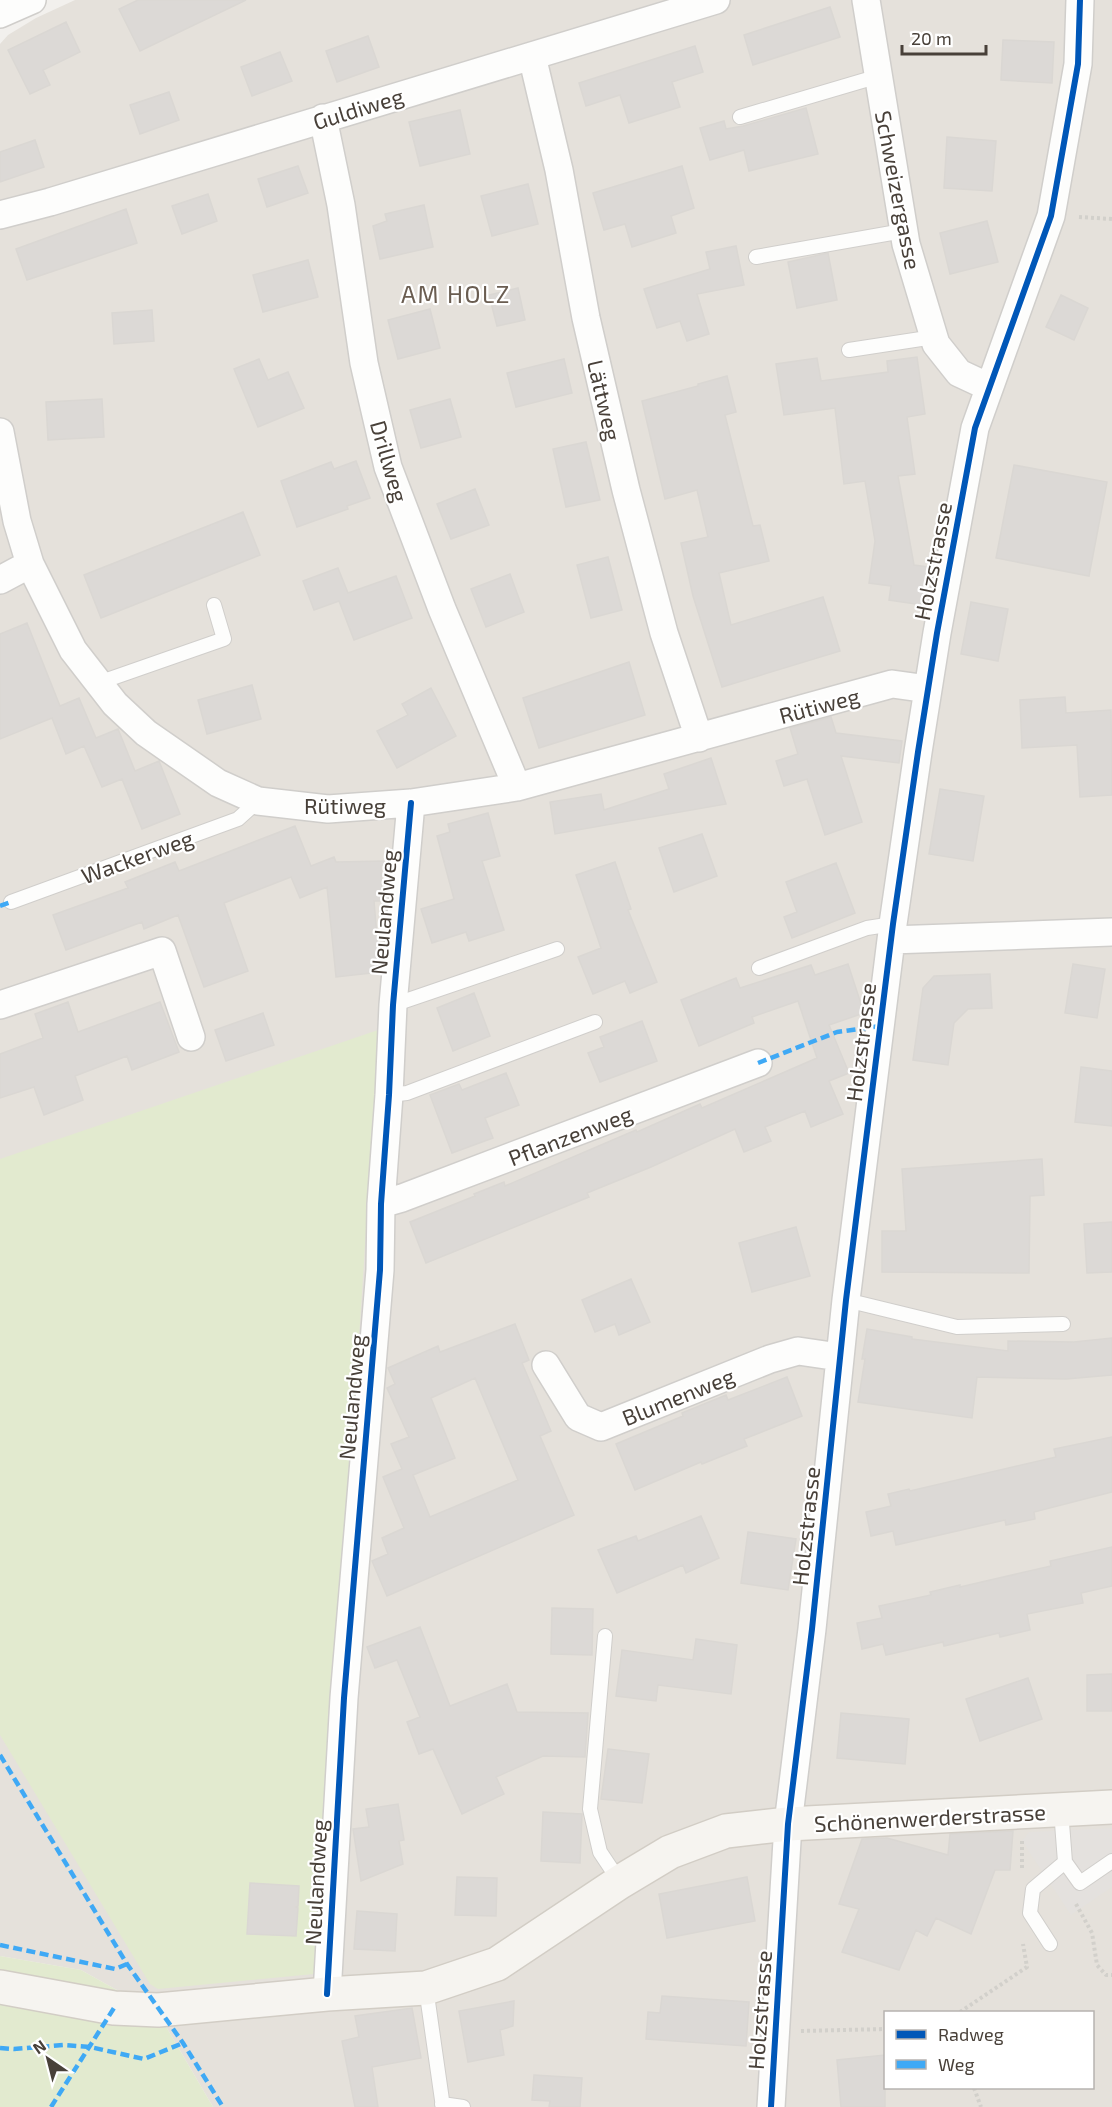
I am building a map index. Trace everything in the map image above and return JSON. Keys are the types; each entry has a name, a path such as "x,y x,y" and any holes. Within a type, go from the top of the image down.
{"street":[{"path":"0,14 32,0"},
{"name":"Guldiweg","path":"0,215 50,202 716,0"},
{"name":"Schweizergasse","path":"866,0 903,231 936,344 958,373 988,387"},
{"name":"Holzstrasse","path":"771,2107 788,1824 812,1629 839,1357 892,932 928,689 975,428 1051,216 1078,64 1080,0"},
{"name":"Lättweg","path":"532,56 559,170 586,318 626,490 664,633 699,738"},
{"name":"Drillweg","path":"323,118 340,205 364,363 388,467 442,609 517,787"},
{"name":"Rütiweg","path":"0,432 17,521 30,564 73,650 115,704 146,733 218,783 258,801 328,809 411,803 517,787 892,684 928,689"},
{"path":"0,580 30,564"},
{"name":"Neulandweg","path":"327,1994 344,1698 380,1270 381,1204 393,1005 411,803"},
{"path":"892,932 1112,932"},
{"path":"0,1005 162,951 191,1037"},
{"name":"Pflanzenweg","path":"381,1204 758,1063"},
{"name":"Blumenweg","path":"546,1365 578,1417 601,1427 770,1359 798,1351 839,1357"},
{"name":"Schönenwerderstrasse","path":"0,1987 114,2008 158,2010 327,1994 426,1988 497,1964 669,1852 726,1831 788,1824 1112,1807"}],"lane":[{"path":"740,117 879,76"},
{"path":"756,257 903,231"},
{"path":"849,350 934,337"},
{"path":"98,683 224,639 214,605"},
{"name":"Wackerweg","path":"11,902 237,819 258,801"},
{"path":"759,968 867,928 892,932"},
{"path":"393,1005 557,949"},
{"path":"389,1095 407,1093 594,1022"},
{"path":"846,1300 957,1326 1063,1324"},
{"path":"605,1636 590,1809 600,1852 620,1882"},
{"path":"1061,1810 1065,1862 1080,1883 1112,1861"},
{"path":"1050,1944 1029,1913 1033,1889 1065,1862"},
{"path":"426,1988 442,2106 463,2107"}],"path":[{"path":"1051,216 1112,219"},
{"path":"1080,1883 1071,1896 1092,1933 1097,1965 1106,1975 1112,1975"},
{"path":"776,2031 884,2030"},
{"path":"974,2089 981,2107"}],"shaded area":[{"path":"75,0 1112,0 1112,2107 213,2107 158,2013 81,1970 0,1956 0,44 8,35 36,18"},
{"path":"1112,1828 1112,1887 1071,1915 1022,1841 1029,1832"}],"green space":[{"path":"381,1029 375,1089 328,1822 314,1974 158,1989 150,1984 0,1735 0,1159"},
{"path":"0,1956 81,1970 158,2013 213,2107 0,2107"}],"building":[{"path":"138,0 246,0 140,51 119,9"},
{"path":"830,7 840,37 753,65 744,35"},
{"path":"66,22 80,52 43,70 50,85 30,94 8,50"},
{"path":"368,36 379,67 337,82 326,51"},
{"path":"1003,40 1054,42 1052,83 1001,80"},
{"path":"695,46 703,72 672,82 680,107 629,123 620,95 586,106 579,83"},
{"path":"280,52 292,81 252,96 241,67"},
{"path":"169,92 179,120 140,134 130,105"},
{"path":"806,108 818,154 749,171 744,150 710,160 700,128 724,121 726,129 743,126"},
{"path":"460,110 470,154 420,166 409,122"},
{"path":"947,137 996,141 992,191 944,188"},
{"path":"35,140 44,167 0,182 0,152"},
{"path":"298,166 308,193 267,207 258,179"},
{"path":"682,166 694,208 671,216 676,233 632,247 625,224 604,230 593,193"},
{"path":"528,184 538,224 492,236 481,196"},
{"path":"208,194 217,221 182,234 172,206"},
{"path":"424,205 433,247 380,259 373,226 387,221 385,214"},
{"path":"126,209 137,243 27,280 16,249"},
{"path":"987,221 998,262 950,274 940,233"},
{"path":"736,246 744,285 697,294 709,334 687,341 680,321 657,328 644,289 710,269 706,252"},
{"path":"828,253 837,300 797,308 788,262"},
{"path":"308,260 318,297 263,312 253,275"},
{"path":"518,288 525,320 497,326 489,295"},
{"path":"1061,295 1088,308 1074,340 1046,327"},
{"path":"430,309 440,348 398,359 388,320"},
{"path":"152,310 154,341 114,344 112,313"},
{"path":"917,357 925,414 907,417 915,474 898,476 914,565 928,567 922,605 889,600 891,586 869,583 875,541 865,481 844,484 835,408 784,415 776,364 817,358 821,381 888,372 887,361"},
{"path":"259,359 268,380 288,372 304,408 258,427 234,369"},
{"path":"564,359 572,393 516,407 507,373"},
{"path":"727,376 736,412 725,415 753,526 760,525 769,561 719,573 731,625 823,597 840,651 722,687 693,596 681,543 708,537 697,490 665,499 642,401"},
{"path":"102,399 104,437 48,440 46,402"},
{"path":"450,399 461,437 421,448 410,410"},
{"path":"586,442 600,500 566,507 553,449"},
{"path":"356,461 370,498 347,506 348,509 297,527 281,481 331,462 334,469"},
{"path":"1014,465 1107,482 1089,576 996,558"},
{"path":"475,489 489,525 451,539 437,504"},
{"path":"243,512 260,555 101,618 84,575"},
{"path":"608,557 622,610 591,618 577,565"},
{"path":"338,568 348,593 396,576 412,618 354,640 339,601 314,610 303,581"},
{"path":"510,574 524,612 486,627 471,589"},
{"path":"971,602 1008,609 998,661 961,654"},
{"path":"27,623 60,706 79,698 96,738 118,729 135,771 159,761 180,814 142,829 122,779 102,787 84,746 66,754 52,718 0,739 0,634"},
{"path":"629,662 645,715 539,748 523,698"},
{"path":"252,685 261,719 207,734 198,700"},
{"path":"431,688 456,736 397,768 377,731 408,715 402,704"},
{"path":"1065,697 1066,713 1111,710 1112,795 1080,797 1077,745 1022,748 1020,700"},
{"path":"831,717 836,733 902,741 899,763 841,756 862,822 825,835 807,779 784,786 776,761 798,754 790,728"},
{"path":"711,758 726,804 555,834 550,802 601,794 604,810 669,789 664,774"},
{"path":"940,789 984,796 973,861 929,854"},
{"path":"488,813 500,856 482,861 504,930 469,941 466,932 432,943 421,909 454,899 437,836 450,832 448,824"},
{"path":"295,826 311,866 334,857 336,862 385,861 386,864 381,866 382,901 374,901 380,972 336,977 327,887 300,898 291,877 224,903 248,971 204,987 178,915 144,929 142,922 66,950 53,915 128,888 125,882 175,862 179,871"},
{"path":"702,834 717,876 674,892 659,848"},
{"path":"615,862 631,909 628,910 657,982 630,993 625,981 593,994 578,957 601,948 576,875"},
{"path":"836,863 855,913 792,938 784,917 797,912 786,882"},
{"path":"848,964 864,1013 829,1025 849,1073 829,1081 843,1114 811,1127 805,1111 765,1127 771,1141 744,1152 735,1129 587,1193 589,1197 426,1263 410,1222 504,1182 505,1186 700,1104 702,1108 817,1058 798,1001 752,1017 754,1023 699,1046 681,1000 736,978 740,988 811,965 815,975"},
{"path":"1073,964 1105,969 1097,1018 1065,1013"},
{"path":"990,974 992,1008 968,1009 954,1023 948,1065 913,1060 923,988 934,976"},
{"path":"474,993 490,1036 453,1051 437,1008"},
{"path":"68,1002 78,1032 160,1002 179,1052 132,1070 127,1056 75,1076 83,1100 44,1115 34,1087 0,1098 0,1054 43,1038 35,1014"},
{"path":"263,1013 274,1045 226,1061 215,1030"},
{"path":"642,1021 657,1061 600,1082 588,1053 604,1047 600,1037"},
{"path":"1081,1067 1112,1071 1112,1126 1075,1122"},
{"path":"506,1073 519,1105 485,1118 493,1138 452,1153 430,1095 459,1084 462,1090"},
{"path":"1042,1159 1044,1195 1030,1196 1029,1273 882,1272 882,1231 906,1231 902,1169"},
{"path":"1112,1222 1112,1272 1087,1273 1084,1224"},
{"path":"796,1227 810,1276 752,1292 739,1243"},
{"path":"631,1279 650,1322 619,1335 615,1324 595,1332 582,1300"},
{"path":"515,1324 529,1360 522,1363 551,1431 540,1436 574,1515 387,1596 372,1561 388,1554 382,1538 404,1528 383,1477 402,1469 391,1444 409,1437 387,1388 395,1384 388,1368 438,1346 440,1352","holes":["475,1378 518,1480 430,1517 413,1475 455,1458 431,1398"]},
{"path":"867,1329 912,1337 912,1339 1008,1351 1008,1341 1074,1342 1112,1338 1112,1375 1066,1379 977,1377 972,1418 858,1402"},
{"path":"787,1377 802,1416 744,1439 747,1446 702,1464 701,1462 635,1490 616,1444 726,1395 728,1400"},
{"path":"1112,1437 1112,1492 1034,1512 1035,1519 1006,1525 1005,1520 896,1545 893,1531 871,1536 866,1512 891,1506 888,1494 909,1489 910,1491 1056,1457 1054,1449"},
{"path":"701,1516 719,1558 686,1573 683,1565 617,1593 598,1550 636,1536 638,1541"},
{"path":"748,1532 796,1539 788,1590 741,1583"},
{"path":"1112,1547 1112,1586 1081,1593 1083,1603 1027,1614 1030,1630 1000,1637 999,1633 944,1646 943,1642 886,1655 883,1644 862,1649 857,1623 882,1618 879,1606 931,1595 930,1592 960,1585 960,1587 1051,1566 1050,1561"},
{"path":"552,1608 593,1609 592,1655 551,1654"},
{"path":"420,1627 450,1706 507,1684 517,1712 588,1713 585,1757 543,1756 496,1777 504,1794 462,1814 433,1749 419,1754 407,1722 420,1717 397,1660 375,1668 367,1647"},
{"path":"696,1639 737,1645 731,1694 658,1685 656,1701 616,1696 622,1650 693,1660"},
{"path":"1112,1674 1112,1711 1087,1711 1087,1675"},
{"path":"1028,1678 1042,1719 980,1741 966,1699"},
{"path":"841,1713 909,1719 905,1764 837,1758"},
{"path":"608,1749 649,1754 642,1803 601,1799"},
{"path":"398,1804 404,1840 399,1841 403,1864 361,1881 353,1829 369,1827 366,1809"},
{"path":"543,1812 582,1814 580,1863 541,1861"},
{"path":"1013,1831 1010,1870 995,1870 971,1934 936,1918 927,1936 916,1930 899,1970 842,1952 859,1909 839,1904 862,1839 887,1838 948,1855 950,1834"},
{"path":"457,1877 497,1878 496,1916 455,1915"},
{"path":"747,1877 755,1921 667,1938 659,1894"},
{"path":"250,1883 299,1886 296,1936 247,1934"},
{"path":"357,1911 397,1914 395,1951 354,1949"},
{"path":"662,1996 749,2002 746,2046 646,2039 648,2012 660,2013"},
{"path":"514,2001 513,2026 500,2030 504,2055 468,2062 459,2011"},
{"path":"412,2008 421,2058 372,2067 378,2107 355,2107 342,2041 359,2037 355,2016"},
{"path":"884,2055 885,2107 841,2107 837,2060"},
{"path":"534,2075 582,2078 580,2107 549,2107 550,2101 532,2100"}],"marked path":[{"path":"0,906 11,902"},
{"path":"758,1063 837,1032 880,1026"},
{"path":"0,1755 127,1964 183,2043 223,2107"},
{"path":"0,1945 115,1969 127,1964"},
{"path":"51,2107 114,2008"},
{"path":"0,2048 64,2045 90,2047 144,2059 183,2043"}],"cycle path":[{"path":"771,2107 788,1824 812,1629 846,1300 893,924 918,752 937,633 975,428 1051,216 1078,64 1080,0"},
{"path":"327,1994 344,1698 380,1270 381,1204 393,1005 411,803"}],"district":[{"name":"AM HOLZ","path":"456,293"}]}
